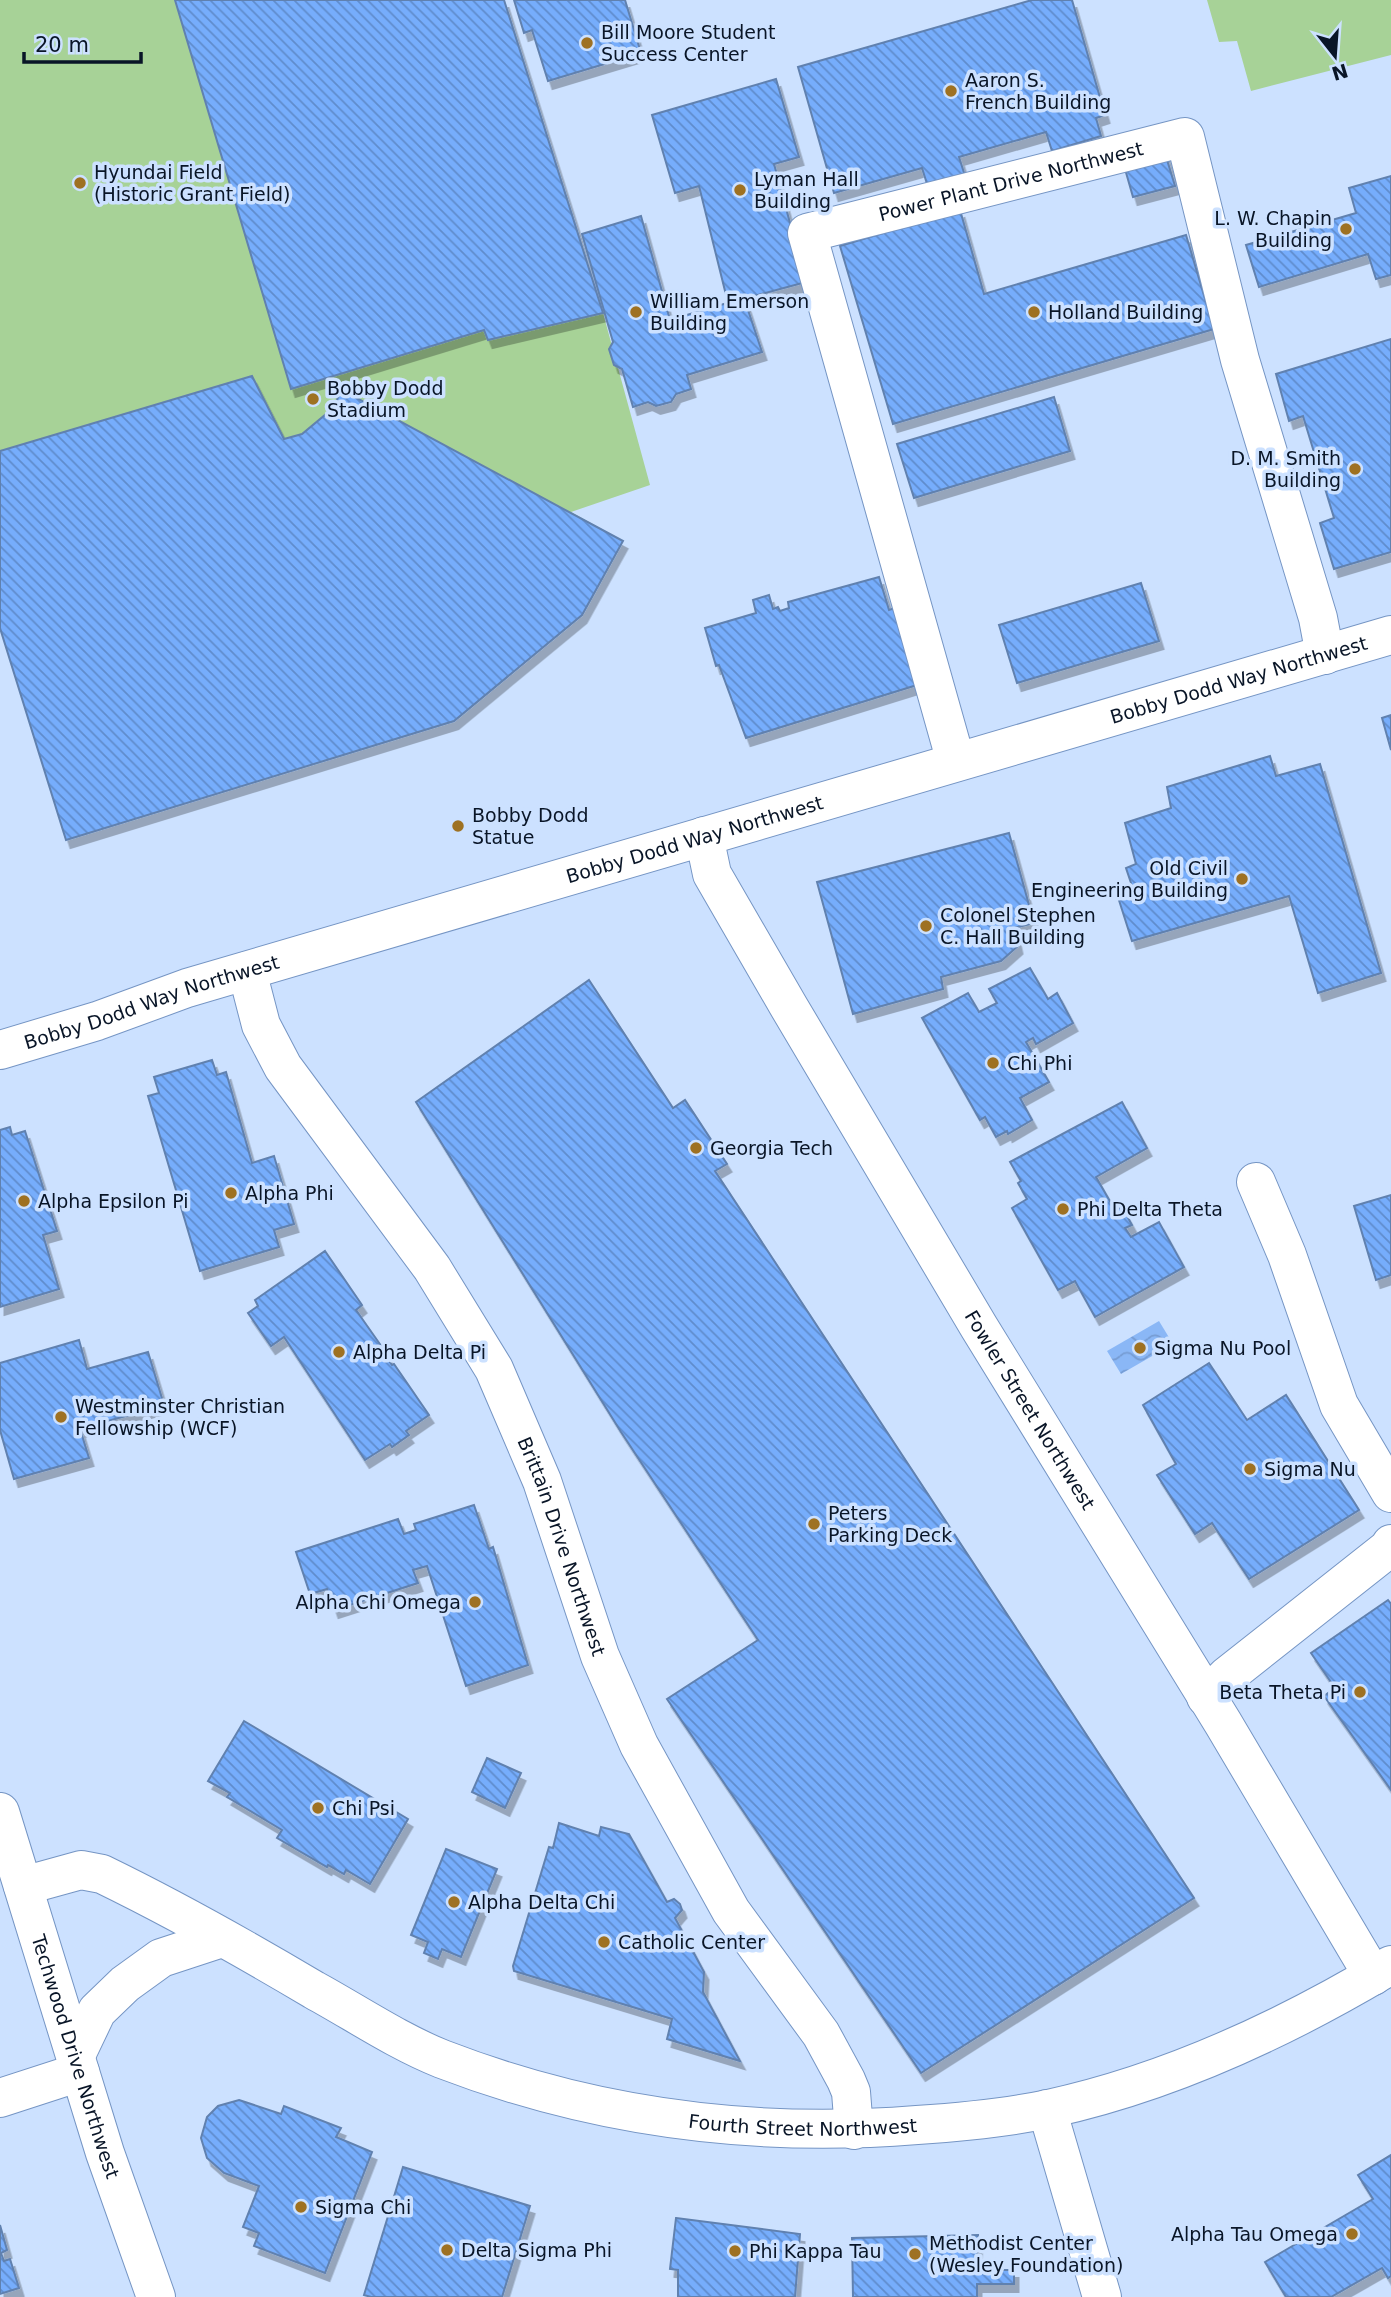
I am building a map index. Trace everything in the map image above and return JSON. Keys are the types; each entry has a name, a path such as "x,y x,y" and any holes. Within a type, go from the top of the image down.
{"street":[{"name":"Power Plant Drive Northwest","path":"956,762 807,233 1185,137 1240,360 1318,618 1325,655"},
{"name":"Bobby Dodd Way Northwest","path":"0,1050 97,1021 187,988 1391,635"},
{"name":"Fowler Street Northwest","path":"704,836 712,874 979,1327 1206,1697 1382,1971"},
{"name":"Brittain Drive Northwest","path":"247,971 261,1025 283,1067 432,1268 494,1369 542,1481 600,1656 639,1745 731,1911 827,2045 851,2092 855,2130"},
{"path":"1256,1182 1287,1255 1339,1405 1391,1493"},
{"path":"1206,1697 1227,1676 1391,1544"},
{"name":"Techwood Drive Northwest","path":"0,1812 105,2153 156,2297"},
{"name":"Fourth Street Northwest","path":"23,1886 81,1870 102,1874 388,2032 440,2058 525,2087 595,2105 684,2122 774,2130 855,2130 954,2122 1047,2109 1147,2080 1216,2054 1343,1995 1382,1971"},
{"path":"0,2098 78,2063 97,2011 125,1984 161,1958 222,1938"},
{"path":"1047,2109 1102,2297"}],"green space":[{"name":"Bobby Dodd Stadium","path":"0,0 504,0 603,313 650,485 571,512 623,541 582,615 454,721 66,840 0,628"},
{"path":"1207,0 1391,0 1391,55 1251,91 1237,41 1219,42"}],"water":[{"name":"Sigma Nu Pool","path":"1159,1321 1173,1344 1121,1374 1107,1351"}],"building":[{"path":"175,0 504,0 603,313 488,340 484,330 291,389"},
{"name":"Bill Moore Student Success Center","path":"514,0 625,0 641,53 548,81 532,30 524,33"},
{"name":"Aaron S. French Building","path":"1032,0 1072,0 1105,115 1096,118 1101,136 1052,151 1046,132 959,157 965,176 928,187 922,168 834,193 798,67"},
{"name":"Lyman Hall Building","path":"776,79 799,157 774,164 806,282 728,303 699,186 675,193 652,115"},
{"path":"1164,150 1175,186 1133,197 1123,162"},
{"name":"L. W. Chapin Building","path":"1391,176 1391,275 1376,279 1368,254 1259,287 1246,245 1356,213 1349,188"},
{"name":"Holland Building","path":"960,210 984,294 1186,235 1214,329 893,424 840,246"},
{"name":"William Emerson Building","path":"641,216 670,320 744,298 762,352 687,375 691,389 676,394 671,402 656,406 648,402 633,407 622,369 614,365 609,349 613,342 582,234"},
{"name":"D. M. Smith Building","path":"1391,339 1391,552 1334,569 1320,523 1334,518 1303,416 1289,421 1276,374"},
{"path":"252,376 284,439 302,434 332,409 342,390 623,541 582,615 454,721 66,840 0,628 0,451"},
{"path":"1054,397 1070,451 914,498 897,444"},
{"path":"879,577 889,610 895,608 917,685 746,738 719,665 716,666 705,628 756,613 753,600 769,595 773,609 778,607 780,611 789,608 788,602"},
{"path":"1141,583 1159,641 1017,683 999,625"},
{"path":"1391,715 1391,750 1382,718"},
{"name":"Old Civil Engineering Building","path":"1270,756 1276,776 1320,764 1381,973 1318,993 1289,896 1132,941 1117,894 1133,889 1126,868 1136,864 1125,823 1171,808 1167,787"},
{"name":"Colonel Stephen C. Hall Building","path":"1009,833 1034,923 1014,928 1018,946 1001,961 941,977 943,989 853,1014 817,882"},
{"name":"Chi Phi","path":"1030,968 1048,999 1057,993 1073,1023 1036,1044 1033,1038 1026,1042 1049,1082 1020,1098 1032,1120 1008,1134 1007,1131 996,1137 985,1117 980,1120 922,1018 968,993 979,1012 997,1003 989,989"},
{"name":"Peters Parking Deck","path":"589,980 673,1108 685,1100 727,1164 715,1171 1194,1898 921,2073 667,1699 758,1640 621,1432 416,1102"},
{"name":"Alpha Phi","path":"212,1060 217,1075 226,1072 252,1163 274,1156 294,1224 274,1230 279,1247 200,1271 148,1096 159,1093 154,1077"},
{"name":"Phi Delta Theta","path":"1122,1102 1147,1148 1096,1177 1115,1210 1122,1207 1132,1225 1125,1228 1131,1237 1159,1222 1184,1267 1095,1317 1075,1281 1058,1290 1012,1208 1027,1199 1010,1162"},
{"name":"Alpha Epsilon Pi","path":"10,1127 12,1135 25,1131 57,1231 43,1235 59,1289 0,1307 0,1130"},
{"path":"1391,1195 1391,1275 1376,1280 1354,1206"},
{"name":"Alpha Delta Pi","path":"325,1251 362,1305 356,1310 429,1415 406,1431 409,1435 392,1447 390,1444 365,1460 284,1337 271,1346 248,1313 258,1306 255,1300"},
{"name":"Westminster Christian Fellowship (WCF)","path":"79,1340 87,1369 148,1352 164,1405 80,1429 89,1458 14,1479 0,1430 0,1363"},
{"name":"Sigma Nu","path":"1209,1363 1247,1420 1286,1395 1359,1510 1249,1579 1212,1523 1195,1534 1157,1475 1176,1464 1143,1405"},
{"name":"Alpha Chi Omega","path":"474,1505 489,1549 493,1547 528,1665 466,1686 427,1566 413,1570 418,1583 334,1610 327,1589 310,1594 296,1552 398,1519 404,1534 416,1530 414,1524"},
{"name":"Beta Theta Pi","path":"1388,1600 1391,1604 1391,1790 1324,1696 1335,1688 1311,1653"},
{"name":"Chi Psi","path":"244,1721 408,1819 370,1884 346,1870 344,1874 328,1865 327,1867 277,1838 282,1830 227,1797 230,1793 208,1781"},
{"path":"487,1758 521,1773 505,1808 472,1792"},
{"name":"Catholic Center","path":"559,1823 599,1836 601,1827 629,1834 667,1902 674,1899 680,1904 682,1910 675,1918 704,1972 703,1992 740,2061 667,2039 672,2019 514,1971 513,1966 549,1847 553,1848"},
{"name":"Alpha Delta Chi","path":"446,1849 497,1869 461,1957 442,1949 438,1959 424,1953 428,1942 411,1935"},
{"name":"Sigma Chi","path":"239,2100 281,2114 284,2106 341,2128 336,2137 372,2152 325,2273 254,2246 259,2233 243,2227 259,2186 224,2173 207,2158 201,2138 207,2117 218,2106"},
{"name":"Alpha Tau Omega","path":"1391,2155 1391,2276 1388,2278 1382,2268 1331,2297 1286,2297 1265,2262 1373,2199 1358,2175"},
{"name":"Delta Sigma Phi","path":"403,2167 530,2206 502,2297 364,2295"},
{"name":"Phi Kappa Tau","path":"676,2218 800,2234 795,2297 678,2297 678,2270 670,2269"},
{"path":"0,2225 7,2250 1,2253 4,2261 10,2259 19,2288 0,2294"},
{"name":"Methodist Center (Wesley Foundation)","path":"978,2235 976,2270 1014,2270 1014,2284 977,2284 977,2297 853,2297 852,2238"}],"place":[{"name":"Bill Moore Student Success Center","path":"587,43"},
{"name":"Aaron S. French Building","path":"951,91"},
{"name":"Hyundai Field (Historic Grant Field)","path":"80,183"},
{"name":"Lyman Hall Building","path":"740,190"},
{"name":"L. W. Chapin Building","path":"1346,229"},
{"name":"William Emerson Building","path":"636,312"},
{"name":"Holland Building","path":"1034,312"},
{"name":"Bobby Dodd Stadium","path":"313,399"},
{"name":"D. M. Smith Building","path":"1355,469"},
{"name":"Bobby Dodd Statue","path":"458,826"},
{"name":"Old Civil Engineering Building","path":"1242,879"},
{"name":"Colonel Stephen C. Hall Building","path":"926,926"},
{"name":"Chi Phi","path":"993,1063"},
{"name":"Georgia Tech","path":"696,1148"},
{"name":"Alpha Phi","path":"231,1193"},
{"name":"Alpha Epsilon Pi","path":"24,1201"},
{"name":"Phi Delta Theta","path":"1063,1209"},
{"name":"Sigma Nu Pool","path":"1140,1348"},
{"name":"Alpha Delta Pi","path":"339,1352"},
{"name":"Westminster Christian Fellowship (WCF)","path":"61,1417"},
{"name":"Sigma Nu","path":"1250,1469"},
{"name":"Peters Parking Deck","path":"814,1524"},
{"name":"Alpha Chi Omega","path":"475,1602"},
{"name":"Beta Theta Pi","path":"1360,1692"},
{"name":"Chi Psi","path":"318,1808"},
{"name":"Alpha Delta Chi","path":"454,1902"},
{"name":"Catholic Center","path":"604,1942"},
{"name":"Sigma Chi","path":"301,2207"},
{"name":"Alpha Tau Omega","path":"1352,2234"},
{"name":"Delta Sigma Phi","path":"447,2250"},
{"name":"Phi Kappa Tau","path":"735,2251"},
{"name":"Methodist Center (Wesley Foundation)","path":"915,2254"}]}
